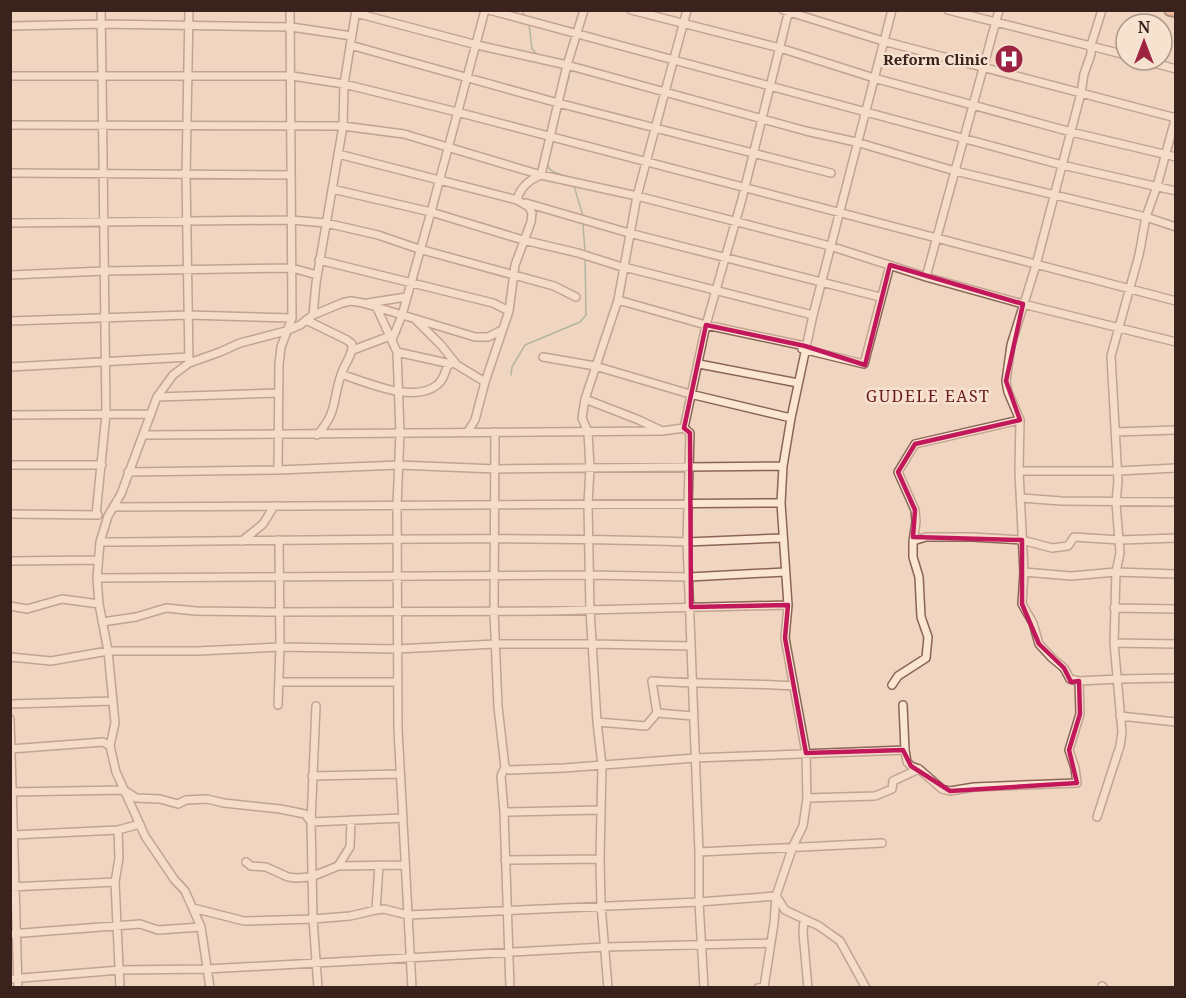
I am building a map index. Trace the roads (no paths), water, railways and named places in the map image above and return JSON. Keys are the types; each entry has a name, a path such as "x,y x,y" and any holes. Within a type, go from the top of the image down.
{"highway":[{"path":"1170,10 1176,11"}],"street":[{"path":"96,515 106,414 101,10"},
{"path":"189,10 186,126 189,360 173,375 157,397 144,435 114,507 108,516 100,542 97,578 113,701 115,723 110,746 116,772 145,836 174,879 185,891 193,908 201,927 210,987"},
{"path":"278,470 278,393 281,347 292,318 290,10"},
{"path":"352,350 391,338 402,315 440,181 447,146 487,10 1062,165 1176,191"},
{"path":"542,175 567,65 584,10"},
{"path":"630,10 780,48 874,78 1071,132 1176,157"},
{"path":"608,987 601,905 602,765 590,610 588,504 590,468 588,432 582,418 595,366 618,300 637,196 687,10"},
{"path":"758,987 764,987 776,896 793,846 804,826 807,798 806,753 785,638 788,605 781,503 783,466 802,347 813,315 892,10"},
{"path":"948,10 1114,52"},
{"path":"926,277 999,10"},
{"path":"1102,10 1091,45 1091,54 1036,265 1011,345 1006,381 1008,392 1020,420 1024,572 1022,604 1033,623 1040,644 1064,668 1070,679 1079,681 1176,678"},
{"path":"684,428 706,325 771,86 786,11 883,41 1175,117 1110,356 1118,471 1116,503 1120,540 1116,573 1114,643 1122,732 1120,746 1097,817"},
{"path":"313,315 319,260 343,126 344,84 356,12 477,45 567,65 664,93 856,142 955,171 1176,227"},
{"path":"10,26 101,24 291,27 352,36"},
{"path":"350,45 558,103 831,173"},
{"path":"10,76 292,76 344,84 647,161 1176,301"},
{"path":"10,125 343,126 404,134 542,175 637,196 830,246 926,277 1023,304 1176,342"},
{"path":"338,154 629,233 880,297"},
{"path":"10,173 290,175"},
{"path":"520,202 525,186 542,175"},
{"path":"332,189 431,212 523,240 578,252 623,267 813,315"},
{"path":"467,433 475,420 500,331 509,311 513,275 531,222 532,213 520,202"},
{"path":"10,223 291,220 326,223 378,235 419,249 554,286 576,297"},
{"path":"319,260 368,270 493,303 509,311"},
{"path":"618,300 706,325 864,364 890,265"},
{"path":"10,274 291,268 317,274"},
{"path":"10,367 189,360 286,331 313,315 342,303 351,301 377,303 406,297"},
{"path":"363,303 475,337 488,337 500,331"},
{"path":"377,308 397,352 399,465 396,611 400,774 412,987"},
{"path":"10,321 188,315 292,318"},
{"path":"306,320 352,344 352,350 341,374 330,420 317,435"},
{"path":"415,320 441,345 457,365 485,381"},
{"path":"397,352 457,365"},
{"path":"543,357 595,366 690,394 791,418"},
{"path":"699,363 798,383"},
{"path":"341,374 398,392 426,391 443,379 448,364"},
{"path":"157,397 278,393"},
{"path":"585,399 662,431"},
{"path":"10,415 151,414"},
{"path":"892,685 898,676 926,658 928,637 921,617 919,577 913,557 915,510 898,472 915,444 1020,420"},
{"path":"144,435 588,432 662,431 684,428 690,433 687,542 704,987"},
{"path":"1115,432 1176,430"},
{"path":"495,432 494,611 498,707 505,767 501,776 510,987"},
{"path":"10,465 102,465"},
{"path":"128,472 278,470 399,465 496,469 783,466"},
{"path":"1020,471 1118,471 1176,468"},
{"path":"1022,498 1116,503 1176,502"},
{"path":"114,507 781,503"},
{"path":"242,541 263,524 274,506"},
{"path":"10,514 108,516"},
{"path":"913,541 926,537 972,537 1022,540 1052,548 1068,546 1074,537 1120,540 1176,538"},
{"path":"100,542 590,538 687,542 783,538"},
{"path":"278,705 279,540"},
{"path":"10,561 97,560"},
{"path":"97,578 590,575 689,577 785,572"},
{"path":"1024,572 1071,576 1116,573 1176,574"},
{"path":"10,606 27,609 62,599 99,604"},
{"path":"102,622 136,617 166,608 196,611 269,612 494,611 788,605"},
{"path":"1114,608 1176,609"},
{"path":"1114,643 1176,644"},
{"path":"10,657 51,661 108,651 197,651 280,647 397,649 495,644 691,646"},
{"path":"597,722 646,726 657,712 652,681 692,684 738,682 794,686"},
{"path":"903,705 907,762 942,789 950,791 974,787 1077,783 1069,750 1080,714 1079,681"},
{"path":"279,682 398,682"},
{"path":"10,704 113,701"},
{"path":"316,706 310,822 318,987"},
{"path":"657,712 693,716"},
{"path":"1120,716 1176,722"},
{"path":"10,719 15,982 120,970 207,969 605,947 770,943"},
{"path":"11,748 103,742 110,746"},
{"path":"505,767 513,770 695,758 905,750"},
{"path":"807,798 876,796 892,789 893,781 919,769"},
{"path":"312,776 400,774"},
{"path":"12,791 124,790 136,798 160,799 178,804 186,800 201,798 305,814 310,822"},
{"path":"504,812 600,810"},
{"path":"310,822 403,818"},
{"path":"338,866 350,847 351,820"},
{"path":"13,835 118,830 140,824"},
{"path":"118,830 119,858 116,882 120,987"},
{"path":"699,852 882,843"},
{"path":"505,860 600,859"},
{"path":"246,862 251,866 266,867 288,877 311,877 338,866 405,865"},
{"path":"376,910 379,865"},
{"path":"12,887 116,882"},
{"path":"193,908 244,921 350,916 376,910 408,915 699,902 776,896"},
{"path":"776,896 785,910 819,926 840,941 866,987"},
{"path":"804,920 808,987"},
{"path":"13,934 140,924 158,930 201,927"}],"waterway":[{"path":"522,10 525,17"},
{"path":"529,24 532,49 538,55"},
{"path":"564,91 569,78 569,70"},
{"path":"547,163 552,171 568,178"},
{"path":"574,186 583,216"},
{"path":"583,224 585,252"},
{"path":"511,375 512,367 525,345 580,322 586,315 585,257"}],"place":[{"name":"Reform Clinic","path":"1009,59"}],"district":[{"name":"GUDELE EAST","path":"928,396"}]}
